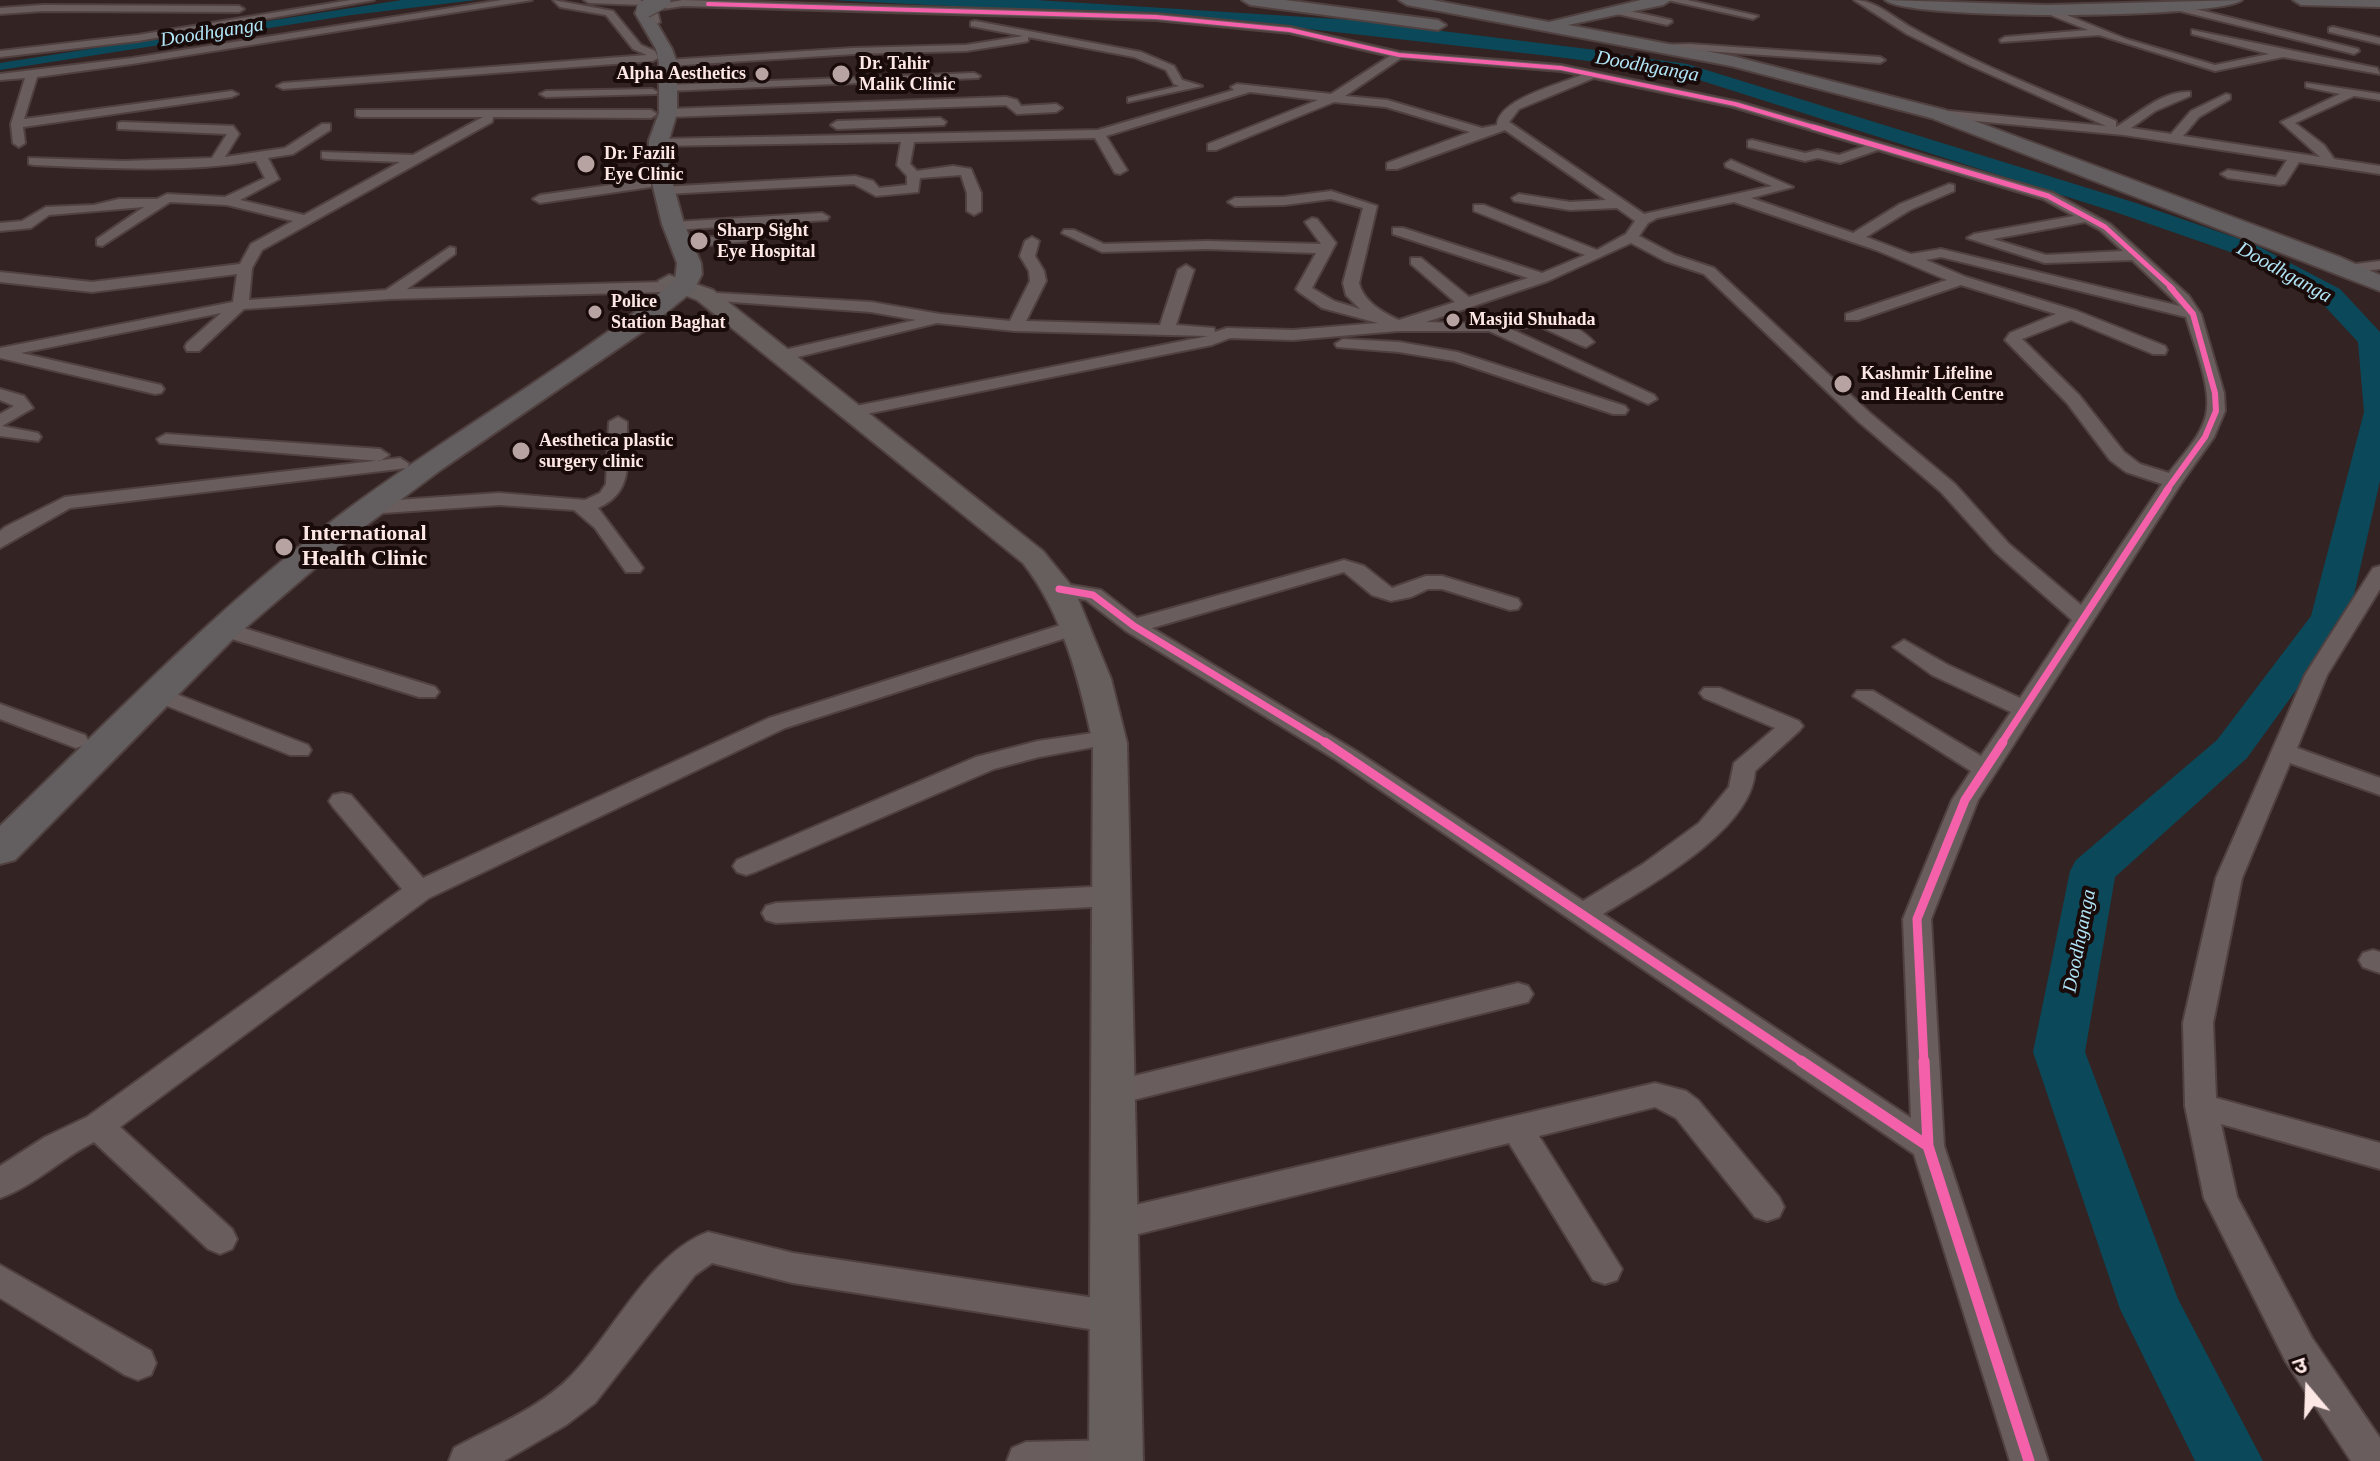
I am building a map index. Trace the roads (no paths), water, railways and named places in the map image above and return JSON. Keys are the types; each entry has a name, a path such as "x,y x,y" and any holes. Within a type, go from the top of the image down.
{"main road":[{"path":"1250,0 1458,28"},
{"path":"1407,0 1791,74 1938,114 2380,279"},
{"path":"1893,0 1947,7 2047,10 2179,7 2234,0"},
{"path":"2301,0 2380,2"},
{"path":"1543,28 1650,1"},
{"path":"0,850 224,629 369,508 683,291 690,274 678,235 645,161 660,113 659,56 643,13 648,3"},
{"path":"1500,35 1601,38"},
{"path":"656,187 673,268 683,291 781,356 1033,557 1059,589 1095,679 1110,743 1116,1460"},
{"path":"0,815 200,624 321,524 405,460 651,301 683,291"}],"street":[{"path":"77,9 102,0"},
{"path":"0,54 138,38 369,0"},
{"path":"0,79 183,54 396,16 527,0"},
{"path":"558,0 1156,17 1290,30 1399,55 1594,74 1735,104 2048,196 2090,217 2183,299 2193,314 2215,393 2216,411 2205,437 2173,481 1965,800 1917,919 1928,1146 2029,1461"},
{"path":"558,0 563,5 609,13 637,47 659,56"},
{"path":"1672,0 1753,16"},
{"path":"1859,0 1911,32 1971,62 2066,101 2123,130"},
{"path":"2155,0 2354,51"},
{"path":"0,11 230,10 291,1"},
{"path":"291,1 287,10 330,6"},
{"path":"2214,2 2299,24"},
{"path":"659,56 668,45 650,13 653,8 683,3"},
{"path":"708,4 939,17 1137,54 1170,68 1178,82 1190,86"},
{"path":"1612,10 1667,22"},
{"path":"2047,10 2122,41 2217,68 2283,54"},
{"path":"2321,27 2380,41"},
{"path":"2353,35 2380,29"},
{"path":"2005,40 2097,32"},
{"path":"2196,32 2283,54 2377,71"},
{"path":"283,86 659,56 952,54 1034,37"},
{"path":"2093,47 2122,41"},
{"path":"1003,43 1019,51"},
{"path":"1655,48 1690,47 1880,60"},
{"path":"1212,147 1335,97 1399,55"},
{"path":"1504,127 1503,118 1515,106 1594,74"},
{"path":"18,132 32,76"},
{"path":"660,113 974,76"},
{"path":"313,95 320,83"},
{"path":"2310,85 2380,97"},
{"path":"1132,100 1190,86 1251,88 1387,104 1482,132"},
{"path":"660,113 908,140 1099,134 1251,88"},
{"path":"2331,164 2320,148 2287,122 2353,92"},
{"path":"546,94 740,127"},
{"path":"2123,130 2151,108 2186,94"},
{"path":"0,132 18,132 232,95"},
{"path":"2174,139 2195,114 2226,97"},
{"path":"360,113 660,113 1006,101 1013,102 1017,110 1023,111 1056,108"},
{"path":"1938,114 2123,130 2380,170"},
{"path":"193,347 240,305 245,268 256,247 488,119"},
{"path":"817,125 940,122"},
{"path":"122,126 229,129 233,134 216,162"},
{"path":"410,126 469,130"},
{"path":"34,161 216,162 292,150 326,127"},
{"path":"1392,166 1482,132 1504,127 1643,220"},
{"path":"1099,134 1120,170"},
{"path":"908,140 903,165 914,175 953,170 966,172 974,193 974,211"},
{"path":"1752,144 1805,157 1818,154 1838,159 1877,146"},
{"path":"327,155 417,159"},
{"path":"227,201 272,179 272,173 260,156"},
{"path":"2228,174 2280,181 2295,158"},
{"path":"154,176 173,164"},
{"path":"1312,222 1329,239 1328,249 1304,289 1310,295 1345,310 1379,317 1398,326 1543,278 1598,255 1631,237 1643,220 1673,209 1786,187 1731,164"},
{"path":"540,199 656,187 855,180 868,184 876,192 904,191 913,189 914,175"},
{"path":"1855,238 1905,207 1949,188"},
{"path":"1235,202 1284,201 1331,195 1370,206 1351,283 1354,295 1379,317"},
{"path":"0,227 26,225 46,211 94,209 119,203 157,203 178,197 227,201 304,219"},
{"path":"1519,198 1570,206 1621,204"},
{"path":"1737,198 1855,238 1961,280 2071,314 2159,350"},
{"path":"102,242 157,203"},
{"path":"1479,208 1598,255"},
{"path":"678,235 822,217"},
{"path":"2090,217 1974,238 2045,259 2135,255"},
{"path":"1398,231 1543,278"},
{"path":"678,235 791,233"},
{"path":"1069,233 1102,248 1207,245 1328,249"},
{"path":"1631,237 1670,258 1709,271 1865,418 1948,488 2002,548 2083,618"},
{"path":"1015,326 1039,281 1037,273 1027,262 1026,255 1032,241"},
{"path":"390,294 450,251"},
{"path":"1907,259 1930,253 1946,254 2193,314"},
{"path":"1416,261 1465,302"},
{"path":"0,277 92,287 245,268"},
{"path":"1166,330 1186,270"},
{"path":"1852,317 1961,280"},
{"path":"0,353 240,305 390,294 683,291 871,307 940,319 1015,326 1293,335 1398,326 1494,327 1539,321 1555,325 1586,342"},
{"path":"2071,314 2016,336 2013,340 2073,399 2117,456 2133,468 2173,481"},
{"path":"781,356 940,319"},
{"path":"1494,327 1648,399"},
{"path":"851,412 1212,340 1227,333"},
{"path":"1293,335 1324,342 1399,347 1435,353 1619,410"},
{"path":"0,353 155,389"},
{"path":"1564,392 1600,376"},
{"path":"0,394 18,400 24,408 0,421"},
{"path":"585,507 607,497 616,484 618,422"},
{"path":"0,431 32,437"},
{"path":"166,439 405,460"},
{"path":"4,535 49,510 71,502 405,460"},
{"path":"369,508 499,499 554,500 585,507 598,519 633,568"},
{"path":"1134,626 1344,566 1356,569 1386,594 1400,594 1421,583 1437,582 1510,604"},
{"path":"2373,1461 2299,1350 2221,1198 2201,1106 2198,1023 2229,878 2316,675 2380,572"},
{"path":"1059,589 1086,592 1134,626 1347,756 1928,1146"},
{"path":"0,1184 56,1146 98,1126 419,891 777,723 1073,628"},
{"path":"224,629 427,692"},
{"path":"1904,647 1940,670 2024,709"},
{"path":"1583,914 1695,842 1741,794 1745,775 1743,769 1791,726 1712,693"},
{"path":"158,694 299,750"},
{"path":"1865,696 1985,769"},
{"path":"0,711 76,740"},
{"path":"746,866 985,763 1038,749 1107,738"},
{"path":"2283,752 2380,787"},
{"path":"342,801 419,891"},
{"path":"776,913 1111,896"},
{"path":"1113,1093 1518,994"},
{"path":"1114,1225 1517,1129 1628,1099 1655,1095 1666,1097 1687,1109 1767,1207"},
{"path":"2201,1106 2380,1156"},
{"path":"98,1126 220,1239"},
{"path":"1517,1129 1605,1269"},
{"path":"468,1461 553,1412 582,1391 683,1264 708,1247 793,1268 1115,1317"},
{"path":"0,1280 138,1363"},
{"path":"1026,1461 1116,1460"}],"water":[{"path":"402,0 476,0 352,15 0,70 0,63"},
{"path":"829,0 1036,0 1353,20 1612,52 1603,62 1228,20"}],"waterway":[{"name":"Doodhganga","path":"1551,51 1680,68 2127,208 2245,249 2330,295 2372,340 2380,412 2330,617 2232,749 2093,871 2059,1052 2151,1309 2230,1461"}],"place":[{"name":"Alpha Aesthetics","path":"762,74"},
{"name":"Dr. Tahir Malik Clinic","path":"841,74"},
{"name":"Dr. Fazili Eye Clinic","path":"586,164"},
{"name":"Sharp Sight Eye Hospital","path":"699,241"},
{"name":"Police Station Baghat","path":"595,312"},
{"name":"Masjid Shuhada","path":"1453,320"},
{"name":"Kashmir Lifeline and Health Centre","path":"1843,384"},
{"name":"Aesthetica plastic surgery clinic","path":"521,451"},
{"name":"International Health Clinic","path":"284,547"}]}
